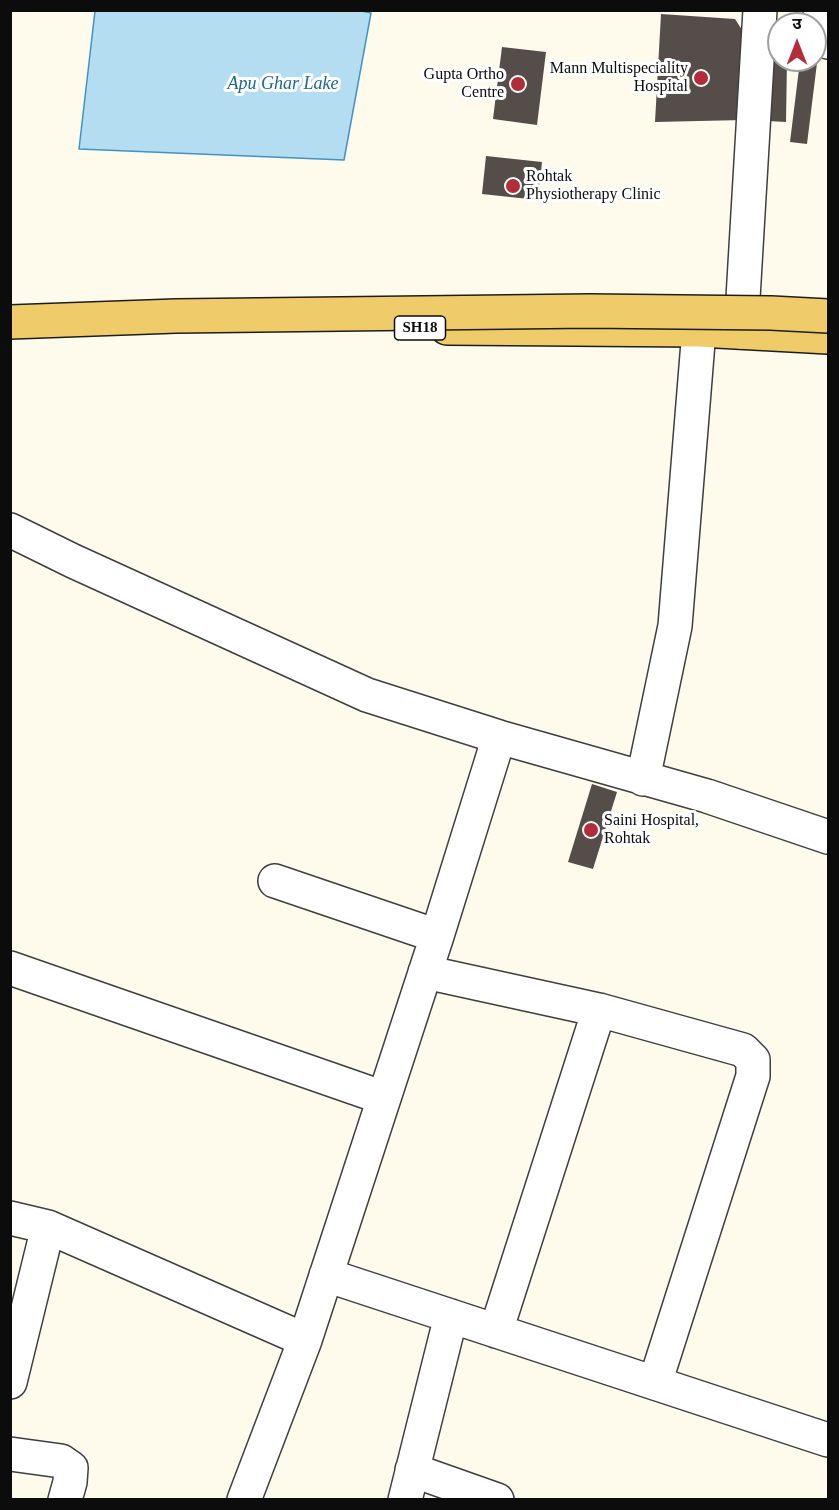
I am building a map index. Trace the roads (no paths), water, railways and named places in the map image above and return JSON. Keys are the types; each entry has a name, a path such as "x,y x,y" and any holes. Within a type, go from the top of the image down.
{"main road":[{"name":"SH18","path":"10,311 184,303 689,296 828,300"},
{"path":"10,322 176,316 589,311 771,313 828,316"},
{"name":"SH18","path":"10,334 182,327 699,330 828,337"}],"street":[{"path":"820,10 828,14"},
{"path":"741,332 758,16"},
{"path":"642,779 675,626 699,330"},
{"path":"10,530 367,695 642,779 707,796 828,837"},
{"path":"244,1500 305,1340 499,736"},
{"path":"275,881 436,936"},
{"path":"10,968 384,1098"},
{"path":"425,972 599,1010 742,1050 753,1060 753,1076 655,1383"},
{"path":"496,1331 599,1010"},
{"path":"10,1218 48,1227 305,1340"},
{"path":"10,1382 48,1227"},
{"path":"326,1275 828,1440"},
{"path":"451,1316 408,1485 497,1500"},
{"path":"10,1454 61,1461 71,1468 65,1500"}],"water":[{"name":"Apu Ghar Lake","path":"95,11 362,11 371,13 344,160 79,149"}],"place":[{"name":"Mann Multispeciality Hospital","path":"701,78"},
{"name":"Gupta Ortho Centre","path":"518,84"},
{"name":"Rohtak Physiotherapy Clinic","path":"513,186"},
{"name":"Saini Hospital, Rohtak","path":"591,830"}]}
